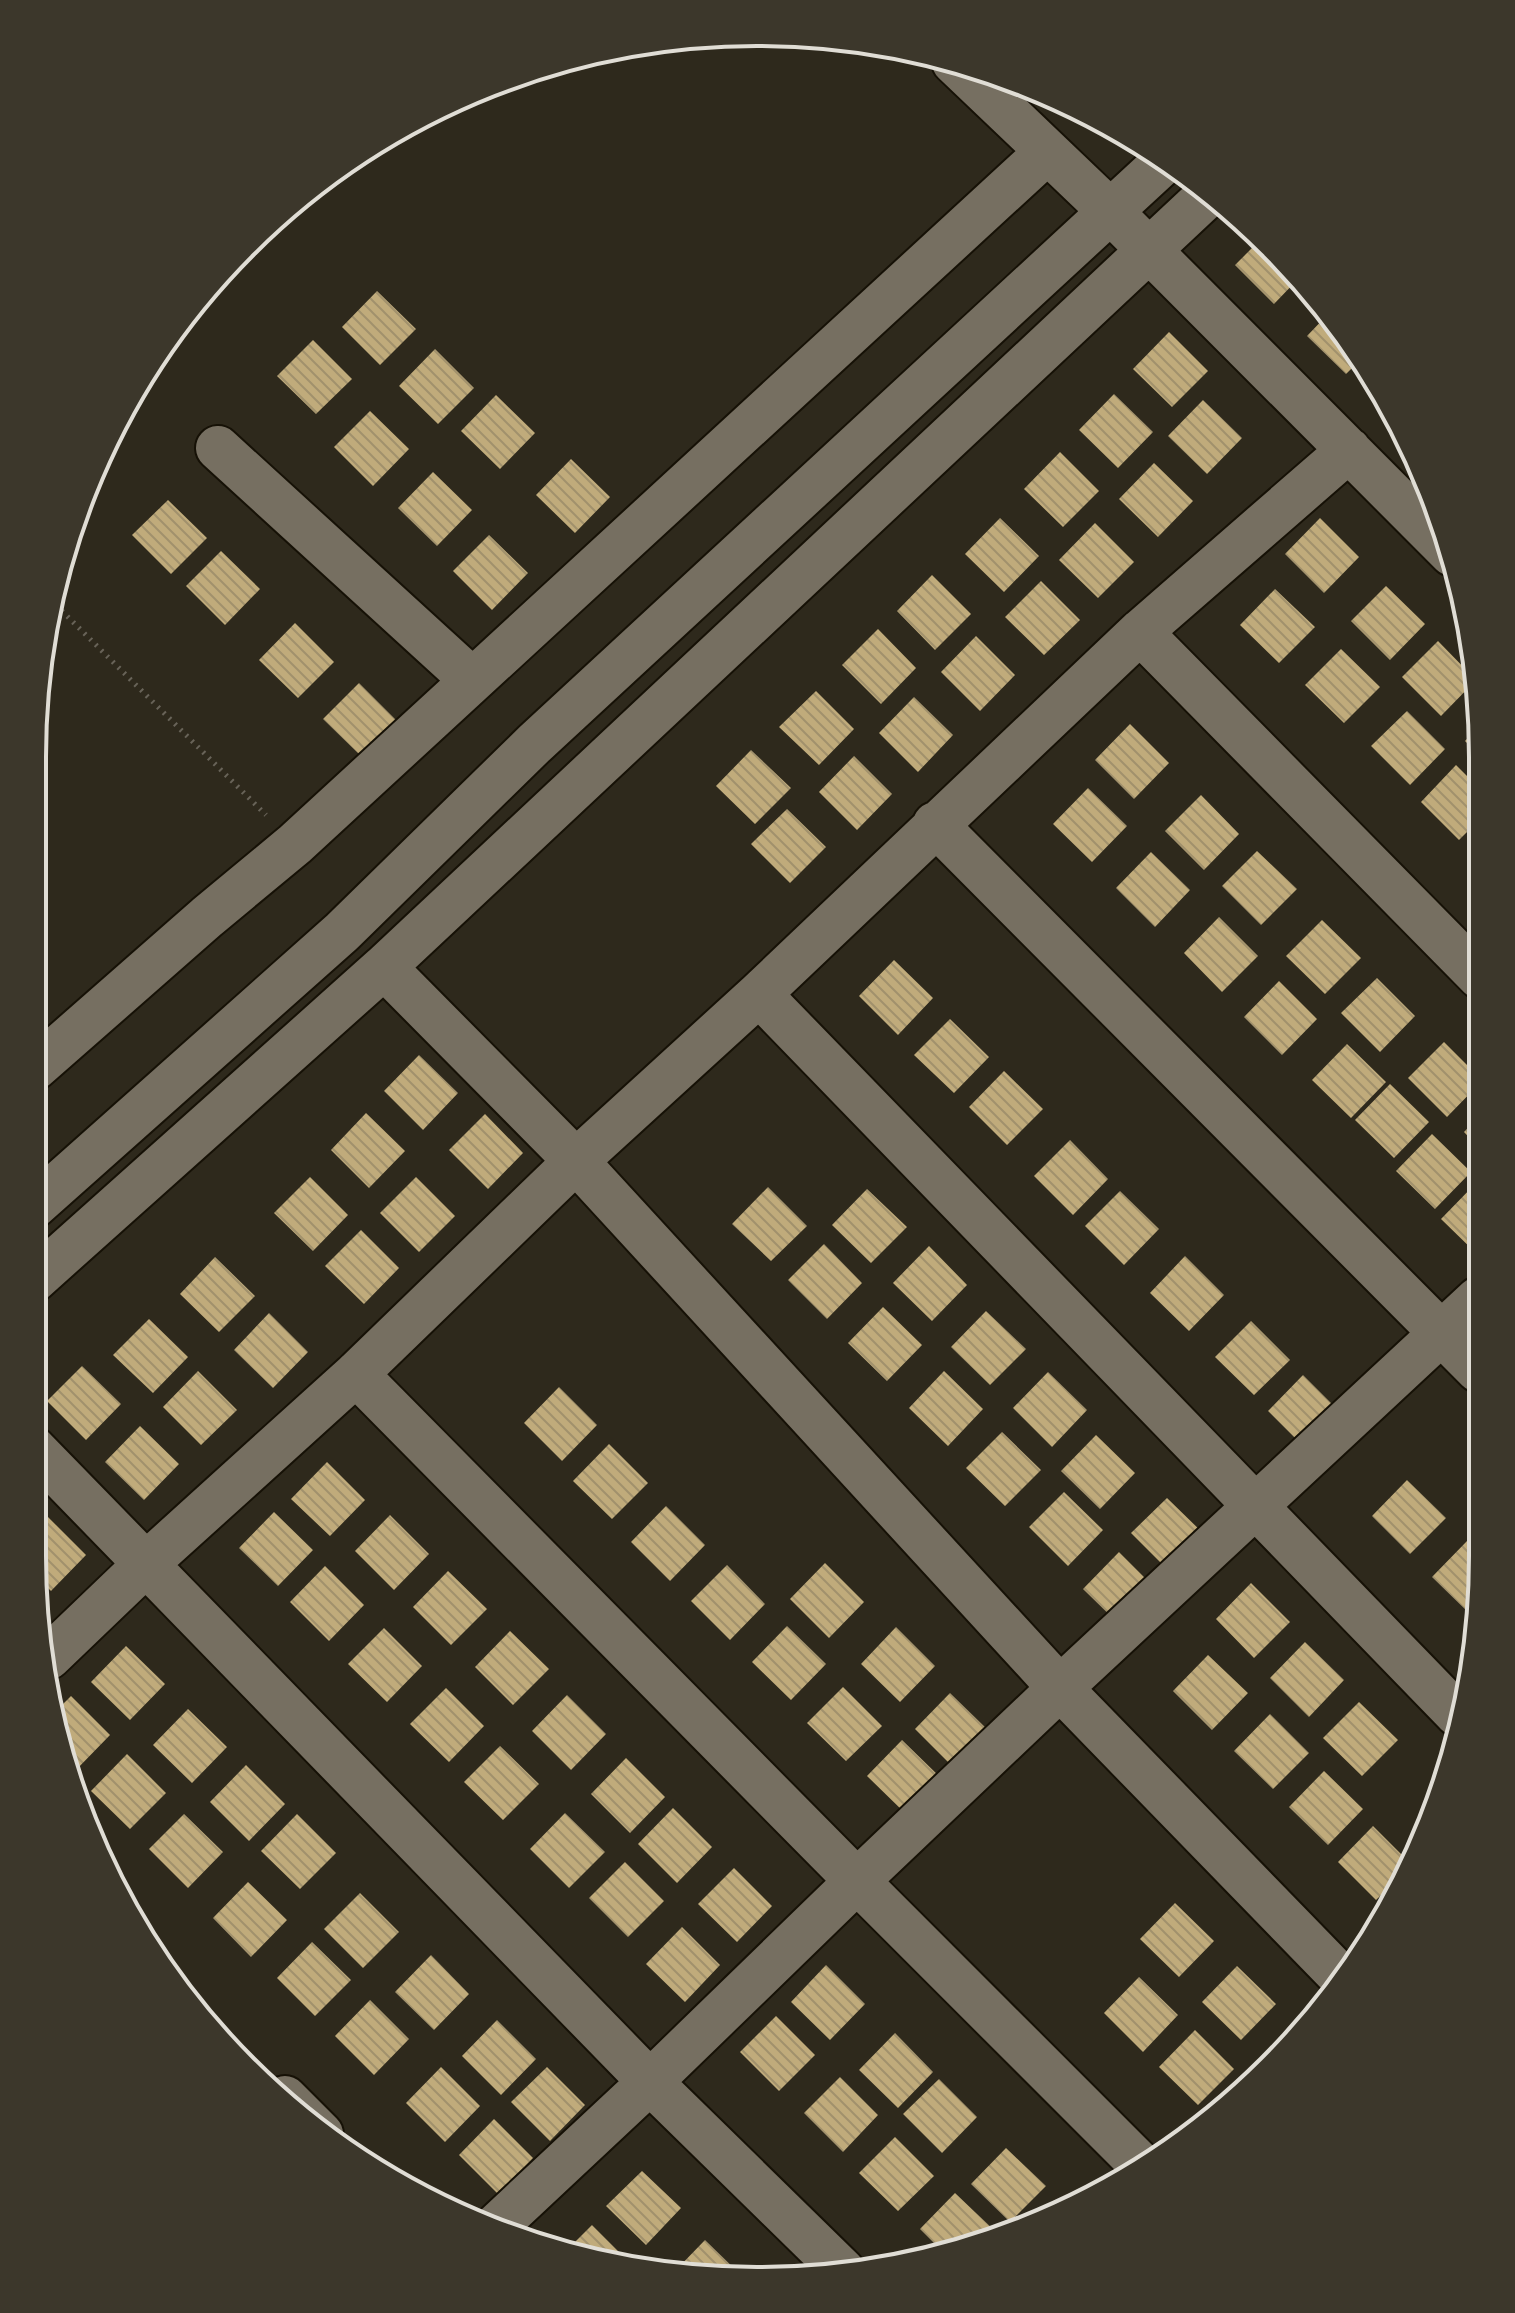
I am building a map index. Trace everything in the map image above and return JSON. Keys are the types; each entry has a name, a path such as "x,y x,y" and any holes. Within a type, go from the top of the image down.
{"street":[{"path":"972,80 1112,213 1433,535"},
{"path":"46,1058 295,844 1047,152"},
{"path":"46,1195 342,932 534,744 1157,169"},
{"path":"46,1269 384,967 1201,201"},
{"path":"218,448 472,680"},
{"path":"53,1653 146,1564 356,1374 576,1161 759,994 1140,632 1349,450"},
{"path":"1140,632 1469,966"},
{"path":"935,824 1469,1361"},
{"path":"384,967 576,1161 1060,1688 1335,1971"},
{"path":"759,994 1452,1709"},
{"path":"503,2220 1060,1688 1469,1307"},
{"path":"356,1374 1135,2159"},
{"path":"46,1461 650,2082 834,2262"}],"path":[{"path":"62,611 295,844"}],"building":[{"path":"1253,247 1291,287 1274,304 1235,265"},
{"path":"377,291 416,329 380,365 342,327"},
{"path":"1320,322 1352,368 1346,374 1307,336"},
{"path":"1169,332 1208,371 1172,407 1133,369"},
{"path":"313,340 352,379 316,414 277,376"},
{"path":"435,349 474,388 438,424 399,386"},
{"path":"1114,394 1153,432 1118,468 1079,430"},
{"path":"496,395 535,433 500,469 461,431"},
{"path":"1203,400 1242,438 1207,474 1168,436"},
{"path":"370,411 409,449 373,486 334,447"},
{"path":"1060,452 1099,491 1063,527 1024,489"},
{"path":"571,459 610,497 575,533 536,495"},
{"path":"1154,463 1193,501 1158,537 1119,499"},
{"path":"433,472 472,510 437,546 398,508"},
{"path":"168,500 207,538 171,574 132,535"},
{"path":"1000,518 1039,556 1004,592 965,554"},
{"path":"1320,518 1359,557 1324,593 1285,554"},
{"path":"1095,523 1134,562 1098,598 1059,560"},
{"path":"489,535 528,573 492,610 453,571"},
{"path":"221,551 260,589 225,625 186,586"},
{"path":"932,575 971,614 935,650 897,611"},
{"path":"1041,581 1080,620 1044,655 1005,617"},
{"path":"1386,586 1425,624 1390,660 1351,621"},
{"path":"1275,589 1315,627 1279,663 1240,625"},
{"path":"295,623 334,662 298,698 259,660"},
{"path":"878,629 916,668 881,704 842,665"},
{"path":"976,636 1015,675 980,711 941,672"},
{"path":"1438,641 1463,667 1465,691 1441,716 1402,677"},
{"path":"1341,649 1380,687 1344,723 1305,685"},
{"path":"359,683 398,722 362,757 323,719"},
{"path":"816,691 854,729 819,765 779,727"},
{"path":"914,697 953,735 918,772 879,733"},
{"path":"1407,711 1445,749 1410,785 1371,746"},
{"path":"1130,724 1169,763 1134,799 1095,760"},
{"path":"751,750 791,788 755,824 716,786"},
{"path":"854,756 892,794 857,830 819,792"},
{"path":"1456,765 1469,778 1469,830 1459,840 1421,802"},
{"path":"1088,788 1127,826 1092,862 1053,824"},
{"path":"1201,795 1239,834 1204,870 1165,831"},
{"path":"787,809 826,847 790,883 751,844"},
{"path":"1257,851 1297,889 1261,925 1222,886"},
{"path":"1151,852 1190,890 1155,927 1116,888"},
{"path":"1219,917 1258,956 1222,992 1184,953"},
{"path":"1322,920 1361,958 1325,994 1286,956"},
{"path":"894,960 933,998 898,1035 859,996"},
{"path":"1377,978 1415,1016 1380,1052 1341,1013"},
{"path":"1279,981 1317,1019 1282,1055 1244,1017"},
{"path":"950,1019 989,1057 954,1093 914,1055"},
{"path":"1444,1042 1469,1067 1469,1094 1447,1117 1408,1078"},
{"path":"1347,1044 1386,1082 1351,1118 1312,1080"},
{"path":"419,1055 458,1093 423,1130 384,1091"},
{"path":"1004,1071 1043,1109 1007,1145 969,1107"},
{"path":"1390,1084 1429,1122 1394,1158 1355,1120"},
{"path":"366,1113 405,1151 369,1188 331,1150"},
{"path":"485,1114 523,1153 488,1189 449,1150"},
{"path":"1432,1134 1469,1170 1469,1174 1435,1209 1396,1171"},
{"path":"1070,1140 1108,1179 1073,1215 1034,1176"},
{"path":"310,1177 348,1215 313,1251 274,1213"},
{"path":"416,1177 455,1216 419,1252 380,1213"},
{"path":"768,1187 807,1226 771,1261 732,1224"},
{"path":"867,1189 907,1227 871,1263 832,1225"},
{"path":"1469,1190 1469,1246 1441,1219"},
{"path":"1120,1191 1159,1229 1124,1265 1085,1226"},
{"path":"361,1230 399,1268 364,1304 325,1266"},
{"path":"824,1244 862,1283 827,1319 788,1280"},
{"path":"929,1246 967,1285 932,1321 893,1283"},
{"path":"1185,1256 1224,1295 1189,1331 1150,1293"},
{"path":"215,1257 255,1296 219,1332 180,1294"},
{"path":"883,1307 922,1345 887,1381 848,1343"},
{"path":"986,1311 1026,1349 990,1385 951,1347"},
{"path":"269,1313 308,1352 273,1388 234,1350"},
{"path":"149,1319 188,1357 153,1393 113,1355"},
{"path":"1251,1321 1290,1360 1254,1395 1215,1357"},
{"path":"82,1366 121,1404 86,1440 47,1401"},
{"path":"198,1371 237,1410 201,1445 163,1407"},
{"path":"944,1371 983,1409 948,1446 909,1408"},
{"path":"1048,1372 1087,1410 1052,1447 1013,1408"},
{"path":"1303,1375 1342,1414 1307,1450 1268,1411"},
{"path":"559,1387 597,1425 562,1461 524,1423"},
{"path":"140,1426 179,1464 144,1500 105,1462"},
{"path":"1002,1432 1041,1470 1005,1506 966,1468"},
{"path":"1096,1435 1135,1473 1100,1509 1061,1471"},
{"path":"609,1444 648,1483 612,1519 573,1481"},
{"path":"327,1462 365,1500 330,1536 291,1499"},
{"path":"1407,1480 1446,1518 1410,1554 1372,1516"},
{"path":"1064,1492 1103,1530 1068,1566 1029,1527"},
{"path":"1167,1498 1206,1536 1170,1572 1131,1533"},
{"path":"666,1506 705,1545 670,1581 631,1542"},
{"path":"274,1512 313,1550 278,1586 239,1548"},
{"path":"390,1515 429,1554 394,1590 355,1551"},
{"path":"48,1517 86,1555 51,1591 47,1587"},
{"path":"1467,1541 1469,1543 1466,1610 1432,1577"},
{"path":"1119,1552 1158,1591 1122,1627 1083,1589"},
{"path":"825,1563 864,1602 829,1638 790,1599"},
{"path":"727,1565 765,1604 730,1640 691,1601"},
{"path":"325,1566 364,1605 329,1641 290,1602"},
{"path":"448,1571 487,1609 451,1645 413,1607"},
{"path":"1251,1583 1290,1622 1254,1658 1216,1619"},
{"path":"787,1626 826,1664 791,1700 752,1662"},
{"path":"896,1627 935,1666 900,1702 861,1664"},
{"path":"384,1628 422,1666 387,1702 348,1664"},
{"path":"510,1631 549,1669 513,1705 475,1667"},
{"path":"1305,1642 1344,1680 1309,1717 1270,1678"},
{"path":"126,1646 165,1684 130,1720 91,1682"},
{"path":"1208,1655 1248,1693 1212,1730 1173,1691"},
{"path":"843,1687 882,1726 846,1761 807,1723"},
{"path":"446,1688 484,1726 449,1762 410,1724"},
{"path":"950,1693 989,1731 953,1767 915,1729"},
{"path":"567,1695 606,1734 571,1770 532,1731"},
{"path":"71,1696 110,1735 79,1767 70,1740 62,1705"},
{"path":"1359,1702 1398,1740 1362,1776 1323,1738"},
{"path":"188,1709 227,1747 192,1783 153,1745"},
{"path":"1270,1714 1309,1753 1273,1789 1234,1751"},
{"path":"902,1740 941,1778 906,1814 867,1776"},
{"path":"500,1746 539,1784 503,1820 464,1782"},
{"path":"127,1754 166,1793 130,1829 91,1791"},
{"path":"626,1758 665,1797 630,1833 591,1794"},
{"path":"246,1765 285,1804 249,1841 210,1802"},
{"path":"1324,1771 1363,1809 1328,1845 1289,1807"},
{"path":"673,1808 712,1847 677,1883 638,1844"},
{"path":"565,1813 605,1852 569,1888 530,1849"},
{"path":"184,1814 223,1852 188,1888 149,1849"},
{"path":"297,1814 336,1853 300,1889 261,1851"},
{"path":"1373,1826 1403,1856 1384,1892 1376,1900 1338,1862"},
{"path":"625,1862 664,1901 628,1937 589,1898"},
{"path":"734,1868 772,1906 737,1942 698,1904"},
{"path":"248,1882 287,1920 251,1957 213,1918"},
{"path":"360,1893 399,1932 363,1968 324,1929"},
{"path":"1175,1903 1214,1941 1179,1977 1140,1939"},
{"path":"682,1927 720,1965 685,2002 646,1964"},
{"path":"312,1942 351,1980 315,2016 277,1978"},
{"path":"431,1955 469,1994 434,2030 395,1992"},
{"path":"826,1965 865,2004 830,2040 791,2002"},
{"path":"1237,1966 1276,2004 1241,2040 1202,2002"},
{"path":"1139,1977 1178,2015 1143,2052 1104,2013"},
{"path":"370,2000 409,2039 374,2075 335,2036"},
{"path":"776,2016 815,2055 779,2091 740,2052"},
{"path":"497,2020 536,2059 501,2095 462,2056"},
{"path":"1195,2030 1234,2069 1198,2105 1159,2067"},
{"path":"895,2033 933,2072 898,2108 859,2070"},
{"path":"441,2067 480,2106 445,2142 406,2103"},
{"path":"547,2067 585,2105 550,2141 511,2102"},
{"path":"840,2077 878,2115 843,2152 804,2113"},
{"path":"939,2079 977,2117 942,2153 903,2114"},
{"path":"494,2119 533,2158 498,2194 459,2155"},
{"path":"895,2137 934,2176 898,2211 859,2173"},
{"path":"1006,2148 1046,2186 1009,2221 971,2184"},
{"path":"642,2171 681,2208 646,2245 606,2206"},
{"path":"955,2193 991,2227 935,2244 920,2229"},
{"path":"592,2225 620,2253 619,2253 574,2243"},
{"path":"705,2240 732,2266 711,2265 683,2263"}]}
